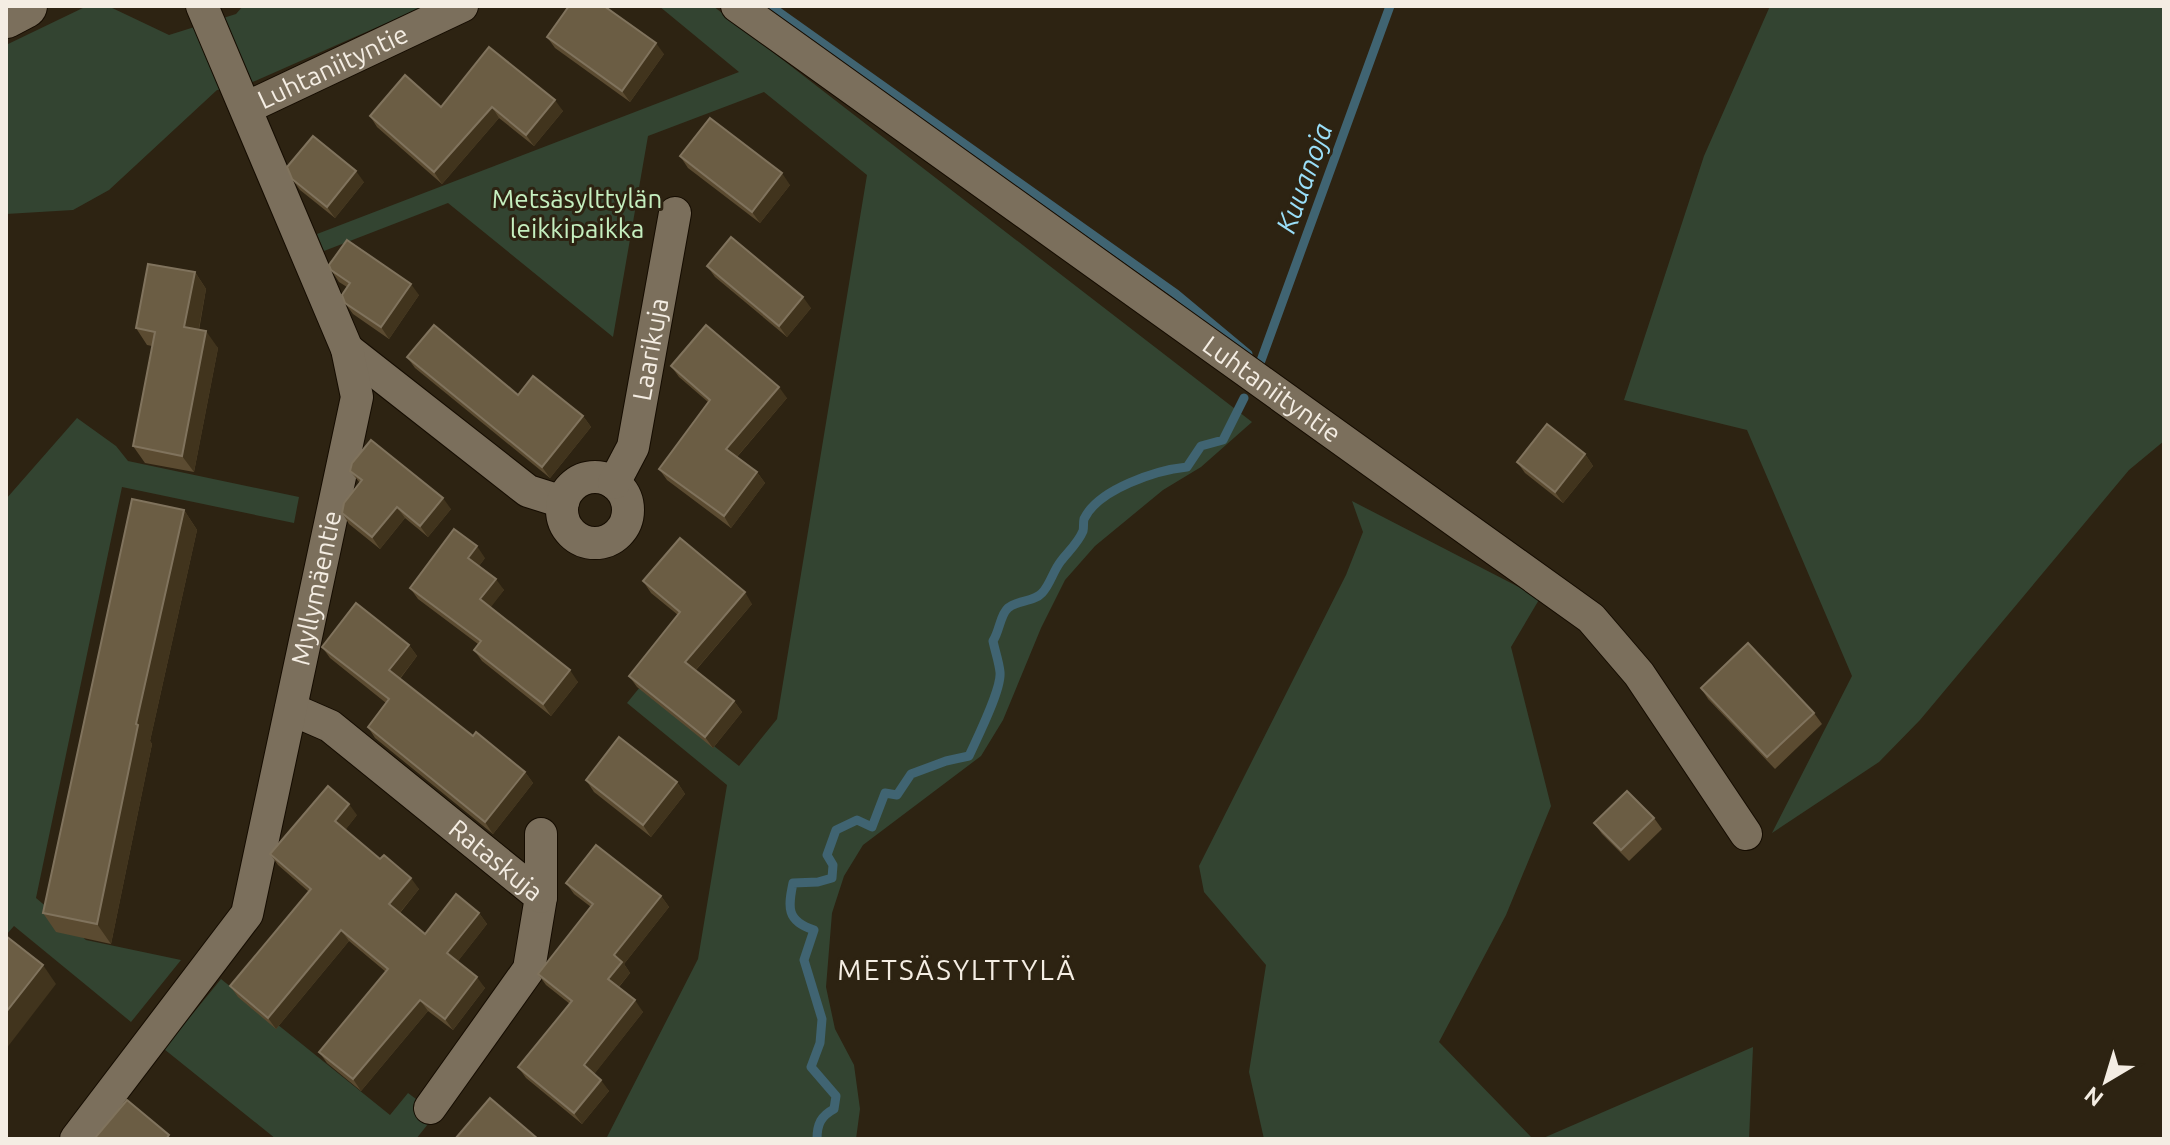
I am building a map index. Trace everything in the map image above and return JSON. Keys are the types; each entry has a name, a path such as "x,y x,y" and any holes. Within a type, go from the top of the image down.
{"main road":[{"path":"6,16 25,6"}],"street":[{"name":"Myllymäentie","path":"76,1139 247,914 357,397 347,349 202,6"},
{"name":"Luhtaniityntie","path":"246,108 462,6"},
{"name":"Luhtaniityntie","path":"737,6 1591,618 1639,674 1746,834"},
{"name":"Laarikuja","path":"614,483 633,447 675,213"},
{"path":"347,349 528,491 563,502"},
{"path":"594,477 614,483 626,499 627,519 623,528 608,541 587,542 569,531 564,522 563,502 567,492 583,479 594,477"},
{"name":"Rataskuja","path":"291,709 330,726 541,897 529,969 430,1108"},
{"path":"541,834 541,897"}],"green space":[{"path":"87,6 108,6 169,35 236,14 243,6 425,6 239,88 217,90 109,190 73,210 6,214 6,45"},
{"name":"Metsäsylttylän leikkipaikka","path":"659,6 713,6 1252,422 1201,467 1163,490 1095,546 1065,580 1041,628 1003,720 981,756 863,845 844,876 832,913 826,987 835,1029 854,1065 860,1109 856,1139 606,1139 698,959 727,785 627,703 640,687 739,766 777,719 867,175 764,92 648,136 613,337 448,203 324,251 317,234 739,72"},
{"path":"1770,6 2164,6 2164,441 2129,470 1920,720 1879,762 1772,833 1852,676 1747,430 1624,400 1704,156"},
{"path":"77,418 116,446 128,461 299,497 294,523 122,487 36,898 86,940 181,960 131,1022 14,926 6,935 6,499"},
{"path":"1352,501 1540,598 1511,647 1551,806 1506,915 1439,1042 1533,1139 1264,1139 1249,1072 1266,965 1204,892 1199,866 1346,575 1363,532"},
{"path":"221,979 390,1115 408,1093 436,1114 416,1139 276,1139 164,1049"},
{"path":"1753,1047 1749,1139 1541,1139"}],"building":[{"path":"569,6 604,6 656,43 622,91 547,37"},
{"path":"489,47 555,100 526,135 492,107 434,172 370,116 405,75 441,107"},
{"path":"710,118 782,173 752,212 680,156"},
{"path":"313,136 356,171 327,207 292,179 287,167"},
{"path":"731,237 803,297 779,326 707,266"},
{"path":"347,240 411,284 381,327 345,303 342,295 350,283 331,270 329,265"},
{"path":"148,264 195,272 184,327 206,331 182,456 133,446 155,332 136,328"},
{"path":"434,325 518,395 533,376 583,416 542,467 407,357"},
{"path":"706,325 779,387 726,449 757,472 724,516 659,469 710,400 671,366"},
{"path":"1547,424 1585,454 1555,492 1517,462"},
{"path":"371,440 443,498 420,526 397,507 372,537 342,513 344,503 362,480 350,471 352,463"},
{"path":"132,499 184,510 136,724 97,924 43,913"},
{"path":"454,529 477,546 468,558 496,579 480,599 570,670 543,704 474,650 481,641 410,588"},
{"path":"680,538 745,592 685,662 734,701 705,737 629,676 680,612 643,581"},
{"path":"356,603 409,645 389,670 473,736 476,732 525,772 485,822 368,727 389,699 322,647"},
{"path":"1748,643 1814,713 1767,757 1701,688"},
{"path":"619,737 677,782 643,825 586,780"},
{"path":"328,786 349,804 335,821 380,859 384,855 411,878 389,904 425,934 456,894 479,913 447,953 477,977 445,1019 420,1000 353,1079 319,1052 388,969 341,930 268,1018 230,986 311,889 270,854"},
{"path":"1627,791 1654,818 1621,850 1594,823"},
{"path":"596,845 661,896 614,955 622,962 608,979 635,1000 584,1065 601,1080 574,1113 518,1067 572,1001 538,974 593,904 566,883"},
{"path":"6,936 43,965 6,1012"},
{"path":"490,1098 538,1139 455,1139"},
{"path":"127,1100 169,1135 166,1139 94,1139"}],"waterway":[{"path":"770,6 1176,294 1248,354"},
{"name":"Kuuanoja","path":"1259,366 1390,6"},
{"name":"Kuuanoja","path":"817,1139 819,1125 834,1109 836,1096 811,1067 820,1043 822,1019 804,960 814,930 798,922 791,912 793,883 832,878 833,865 827,855 836,830 857,820 872,827 885,793 897,795 911,774 969,756 1000,680 993,641 1005,611 1042,593 1081,535 1084,519 1091,508 1130,483 1160,472 1187,467 1201,446 1223,440 1244,398"}],"district":[{"name":"METSÄSYLTTYLÄ","path":"957,970"}]}
